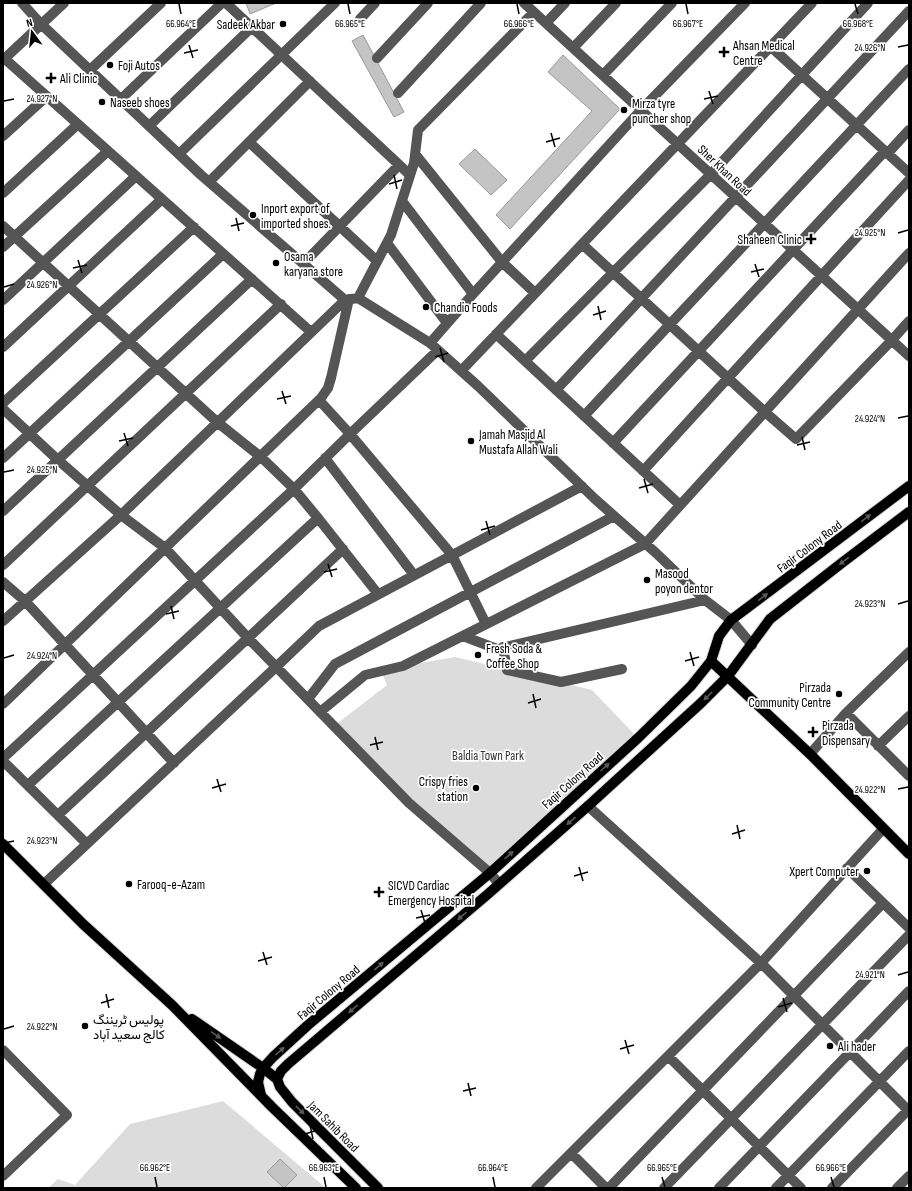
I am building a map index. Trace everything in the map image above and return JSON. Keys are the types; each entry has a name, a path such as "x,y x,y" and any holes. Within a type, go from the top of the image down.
{"main road":[{"name":"Faqir Colony Road","path":"263,1068 308,1025 490,873 638,738 691,686 711,661 719,636 731,620 909,486"},
{"path":"172,1005 277,1079 281,1071 288,1064 499,884 588,806 701,703 728,676 770,619 909,512"},
{"path":"711,661 810,754 909,854"},
{"path":"3,844 84,924 172,1005 356,1188"},
{"path":"261,1095 258,1082 263,1068"},
{"name":"Jam Sahib Road","path":"277,1079 280,1088 292,1102 378,1188"}],"street":[{"path":"22,3 42,24 179,154 303,264 350,299 430,343 438,350 705,600 731,620 752,645"},
{"path":"64,3 4,59 311,332"},
{"path":"90,70 161,3"},
{"path":"121,99 222,3"},
{"path":"226,3 410,175"},
{"path":"179,154 335,3"},
{"path":"360,19 374,3"},
{"path":"377,58 428,3"},
{"path":"398,92 481,3"},
{"name":"Sher Khan Road","path":"524,3 909,356"},
{"path":"546,23 565,3"},
{"path":"573,48 616,3"},
{"path":"603,75 672,3"},
{"path":"430,343 641,110 744,3"},
{"path":"461,371 812,3"},
{"path":"524,361 711,174 868,3"},
{"path":"556,390 909,9 904,3"},
{"path":"3,621 121,515 311,332 350,299 377,261 391,236 414,162 418,130 534,12"},
{"path":"149,126 252,27"},
{"path":"770,46 909,173"},
{"path":"584,416 909,69"},
{"path":"210,182 310,81"},
{"path":"3,136 47,96"},
{"path":"3,193 78,124"},
{"path":"613,443 793,250 886,152 909,130"},
{"path":"249,142 377,261"},
{"path":"3,247 108,151"},
{"path":"415,154 502,262 535,293"},
{"path":"303,264 399,164"},
{"path":"3,300 136,176"},
{"path":"643,471 909,180"},
{"path":"3,347 162,199"},
{"path":"402,201 473,294"},
{"path":"3,226 218,422 261,457 294,489 378,594"},
{"path":"3,403 194,227"},
{"path":"387,243 447,323"},
{"path":"582,244 796,439 909,321"},
{"path":"320,712 365,675 403,666 645,544 909,253"},
{"path":"3,458 223,254"},
{"path":"3,511 252,279"},
{"path":"3,704 319,400 328,388 350,299"},
{"path":"3,565 281,304"},
{"path":"496,334 680,505"},
{"path":"3,758 294,489 438,350"},
{"path":"319,400 350,434 452,555 486,624"},
{"path":"3,409 121,515 165,548 248,638 409,803 490,873 499,884"},
{"path":"325,458 414,575"},
{"path":"44,884 319,626 582,486"},
{"path":"308,699 334,664 614,516"},
{"path":"28,786 318,518"},
{"path":"58,815 343,549"},
{"path":"3,582 25,602 65,644 174,763"},
{"path":"463,636 497,649 705,600"},
{"path":"503,647 507,670 561,682 622,669"},
{"path":"810,754 846,714 909,652"},
{"path":"846,714 909,775"},
{"path":"878,746 909,716"},
{"path":"3,761 87,844"},
{"path":"588,806 761,963 879,1082 909,1110 832,1188"},
{"path":"536,1188 761,963 883,829"},
{"path":"847,868 909,928"},
{"path":"610,1188 882,903"},
{"path":"664,1188 909,935"},
{"path":"719,1188 909,991"},
{"path":"3,1050 67,1115 3,1176"},
{"path":"776,1188 909,1051"},
{"path":"668,1056 801,1188"},
{"path":"571,1153 606,1188"},
{"path":"897,1188 909,1176"}],"green space":[{"name":"Baldia Town Park","path":"455,657 592,690 638,738 490,873 334,726 387,685 381,671"},
{"path":"223,1101 326,1188 48,1188 58,1179 75,1185 130,1124"}],"building":[{"path":"246,3 276,3 250,14"},
{"path":"363,35 404,112 394,117 352,41"},
{"path":"563,55 620,109 510,229 496,215 592,111 548,72"},
{"path":"475,149 507,180 491,195 459,164"},
{"path":"280,1159 297,1175 284,1188 267,1172"}],"place":[{"name":"Sadeek Akbar","path":"283,24"},
{"name":"Ahsan Medical Centre","path":"724,52"},
{"name":"Foji Autos","path":"110,65"},
{"name":"Ali Clinic","path":"51,78"},
{"name":"Naseeb shoes","path":"102,102"},
{"name":"Mirza tyre puncher shop","path":"624,110"},
{"name":"Inport export of imported shoes.","path":"253,215"},
{"name":"Shaheen Clinic","path":"811,239"},
{"name":"Osama karyana store","path":"276,263"},
{"name":"Chandio Foods","path":"426,307"},
{"name":"Jamah Masjid Al Mustafa Allah Wali","path":"471,441"},
{"name":"Masood poyon dentor","path":"647,580"},
{"name":"Fresh Soda & Coffee Shop","path":"478,655"},
{"name":"Pirzada Community Centre","path":"839,694"},
{"name":"Pirzada Dispensary","path":"813,732"},
{"name":"Crispy fries station","path":"476,788"},
{"name":"Xpert Computer","path":"867,871"},
{"name":"Farooq-e-Azam","path":"129,884"},
{"name":"SICVD Cardiac Emergency Hospital","path":"379,892"},
{"name":"پولیس ٹریننگ کالج سعید آباد","path":"85,1026"},
{"name":"Ali hader","path":"830,1046"}]}
